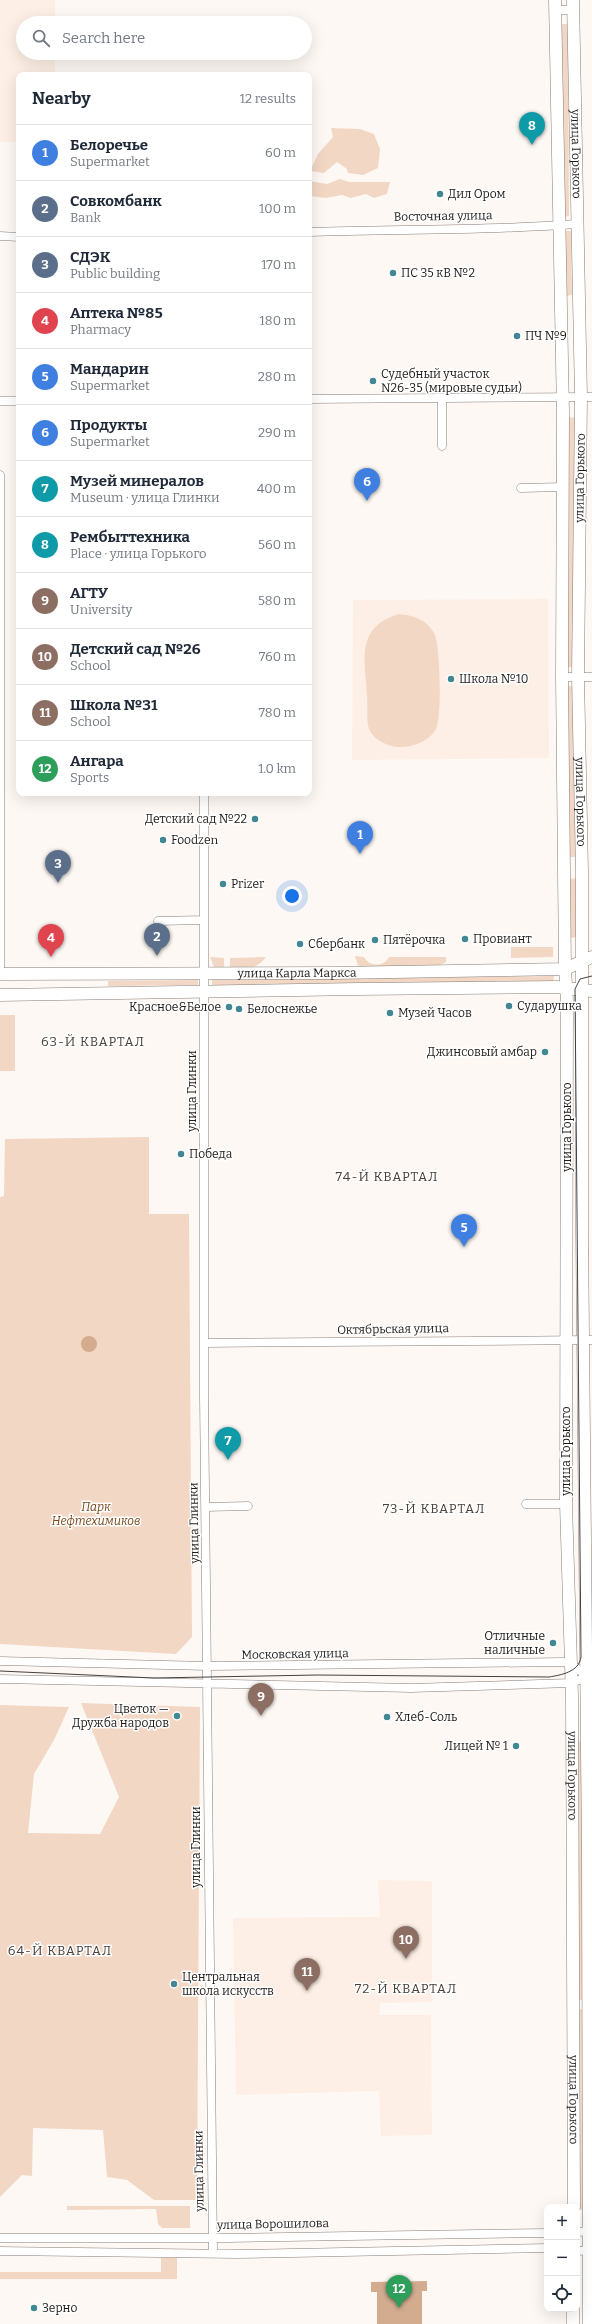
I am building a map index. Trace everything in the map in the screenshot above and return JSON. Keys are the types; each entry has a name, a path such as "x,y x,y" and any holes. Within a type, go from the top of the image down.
{"street":[{"path":"555,5 573,5"},
{"name":"улица Горького","path":"555,5 558,225 563,398 562,677 566,988 566,1504 571,1664 574,2204"},
{"name":"улица Горького","path":"573,5 576,224 586,397 578,677 582,871 587,990 589,1676 586,2250 589,2324"},
{"name":"Восточная улица","path":"312,232 576,224"},
{"path":"0,236 16,237"},
{"path":"312,399 586,397"},
{"path":"442,398 442,446"},
{"path":"0,401 16,401"},
{"path":"0,475 0,967"},
{"path":"520,488 563,487"},
{"path":"562,677 592,677"},
{"name":"улица Глинки","path":"204,796 204,1343 213,2253"},
{"path":"565,871 582,871"},
{"path":"158,921 203,920"},
{"name":"улица Карла Маркса","path":"0,974 391,973 565,969 586,959"},
{"name":"улица Карла Маркса","path":"0,995 566,988 587,990"},
{"name":"Октябрьская улица","path":"204,1343 587,1340"},
{"path":"526,1504 566,1504"},
{"path":"206,1506 248,1506"},
{"name":"Московская улица","path":"0,1661 208,1666 560,1662 571,1664"},
{"path":"571,1664 589,1676"},
{"path":"0,1679 207,1685 411,1688 571,1683 589,1676"},
{"name":"улица Ворошилова","path":"0,2238 544,2233"},
{"path":"0,2251 213,2253 441,2252 544,2248"},
{"path":"573,2312 573,2324"}],"shaded area":[{"path":"0,0 55,0 55,16 16,16 16,60 55,60 55,72 16,72 16,142 0,142"},
{"name":"Школа №10","path":"548,599 549,758 352,760 353,600"},
{"path":"86,1336 92,1336 97,1341 95,1350 92,1352 86,1352 81,1347 81,1341"},
{"path":"378,1880 432,1881 432,2002 380,2003 379,2015 431,2015 432,2135 381,2136 379,2091 236,2095 233,1918 380,1917"},
{"path":"427,2281 427,2291 422,2291 422,2324 377,2324 377,2292 371,2292 371,2282"}],"green space":[{"path":"560,24 568,24 569,216 563,217"},
{"path":"331,128 360,129 374,134 380,149 378,168 363,175 348,173 347,169 337,162 324,173 312,171 312,167 318,154 333,137"},
{"path":"340,179 349,182 390,182 387,194 374,198 366,194 351,198 342,195 326,198 312,196 312,182 327,184"},
{"path":"563,231 571,231 572,295 565,296"},
{"path":"567,417 577,418 576,667 566,667"},
{"path":"399,614 417,618 427,624 434,633 436,637 440,685 438,722 434,733 426,740 411,746 402,747 383,743 371,733 369,729 365,670 366,646 369,636 375,627 385,620"},
{"path":"567,686 575,686 578,857 569,857"},
{"path":"578,878 579,937 570,938 570,879"},
{"path":"511,947 553,947 553,957 511,958"},
{"path":"355,956 364,957 369,963 373,964 384,963 389,957 446,957 446,962 438,966 358,966"},
{"path":"210,957 224,958 224,968 214,967"},
{"path":"266,957 254,967 230,967 230,958"},
{"path":"554,976 553,983 212,985 212,980"},
{"path":"198,980 198,985 108,986 108,981"},
{"path":"0,1015 15,1015 15,1071 0,1071"},
{"name":"Парк Нефтехимиков","path":"149,1137 149,1214 189,1214 192,1637 176,1654 0,1644 0,1197 4,1196 5,1139"},
{"path":"81,1703 200,1707 197,2200 154,2200 127,2180 107,2177 103,2130 33,2128 32,2176 22,2175 0,2197 0,1705 69,1707 54,1740 34,1774 28,1833 100,1834 119,1797"},
{"path":"576,1736 582,1745 583,2000 578,2000"},
{"path":"578,2009 584,2009 584,2210 580,2210 580,2204 578,2204"},
{"path":"67,2206 190,2206 190,2228 162,2228 158,2224 156,2209 67,2210"},
{"path":"161,2258 177,2258 177,2279 0,2279 0,2272 161,2272"}],"tram line":[{"path":"0,1671 154,1678 317,1675 549,1677 569,1672 577,1666 581,1657 575,989 580,979 592,976"}],"place":[{"name":"Рембыттехника","path":"532,145"},
{"name":"Дил Ором","path":"440,194"},
{"name":"ПС 35 кВ №2","path":"393,273"},
{"name":"ПЧ №9","path":"517,336"},
{"name":"Судебный участок N26-35 (мировые судьи)","path":"373,381"},
{"name":"Продукты","path":"367,501"},
{"name":"Школа №10","path":"451,679"},
{"name":"Детский сад №22","path":"255,819"},
{"name":"Foodzen","path":"163,840"},
{"name":"Белоречье","path":"360,854"},
{"name":"СДЭК","path":"58,883"},
{"name":"Prizer","path":"223,884"},
{"name":"Провиант","path":"465,939"},
{"name":"Пятёрочка","path":"375,940"},
{"name":"Сбербанк","path":"300,944"},
{"name":"Совкомбанк","path":"157,956"},
{"name":"Аптека №85","path":"51,957"},
{"name":"Сударушка","path":"509,1006"},
{"name":"Красное&Белое","path":"229,1007"},
{"name":"Белоснежье","path":"239,1009"},
{"name":"Музей Часов","path":"390,1013"},
{"name":"Джинсовый амбар","path":"545,1052"},
{"name":"Победа","path":"181,1154"},
{"name":"Мандарин","path":"464,1247"},
{"name":"Музей минералов","path":"228,1460"},
{"name":"Отличные наличные","path":"553,1643"},
{"name":"Цветок — Дружба народов","path":"177,1716"},
{"name":"АГТУ","path":"261,1716"},
{"name":"Хлеб-Соль","path":"387,1717"},
{"name":"Лицей № 1","path":"516,1746"},
{"name":"Детский сад №26","path":"406,1959"},
{"name":"Центральная школа искусств","path":"174,1984"},
{"name":"Школа №31","path":"307,1991"},
{"name":"Зерно","path":"34,2308"},
{"name":"Ангара","path":"399,2308"}],"district":[{"name":"63-Й КВАРТАЛ","path":"93,1041"},
{"name":"74-Й КВАРТАЛ","path":"387,1176"},
{"name":"73-Й КВАРТАЛ","path":"434,1508"},
{"name":"64-Й КВАРТАЛ","path":"60,1950"},
{"name":"72-Й КВАРТАЛ","path":"406,1988"}]}
